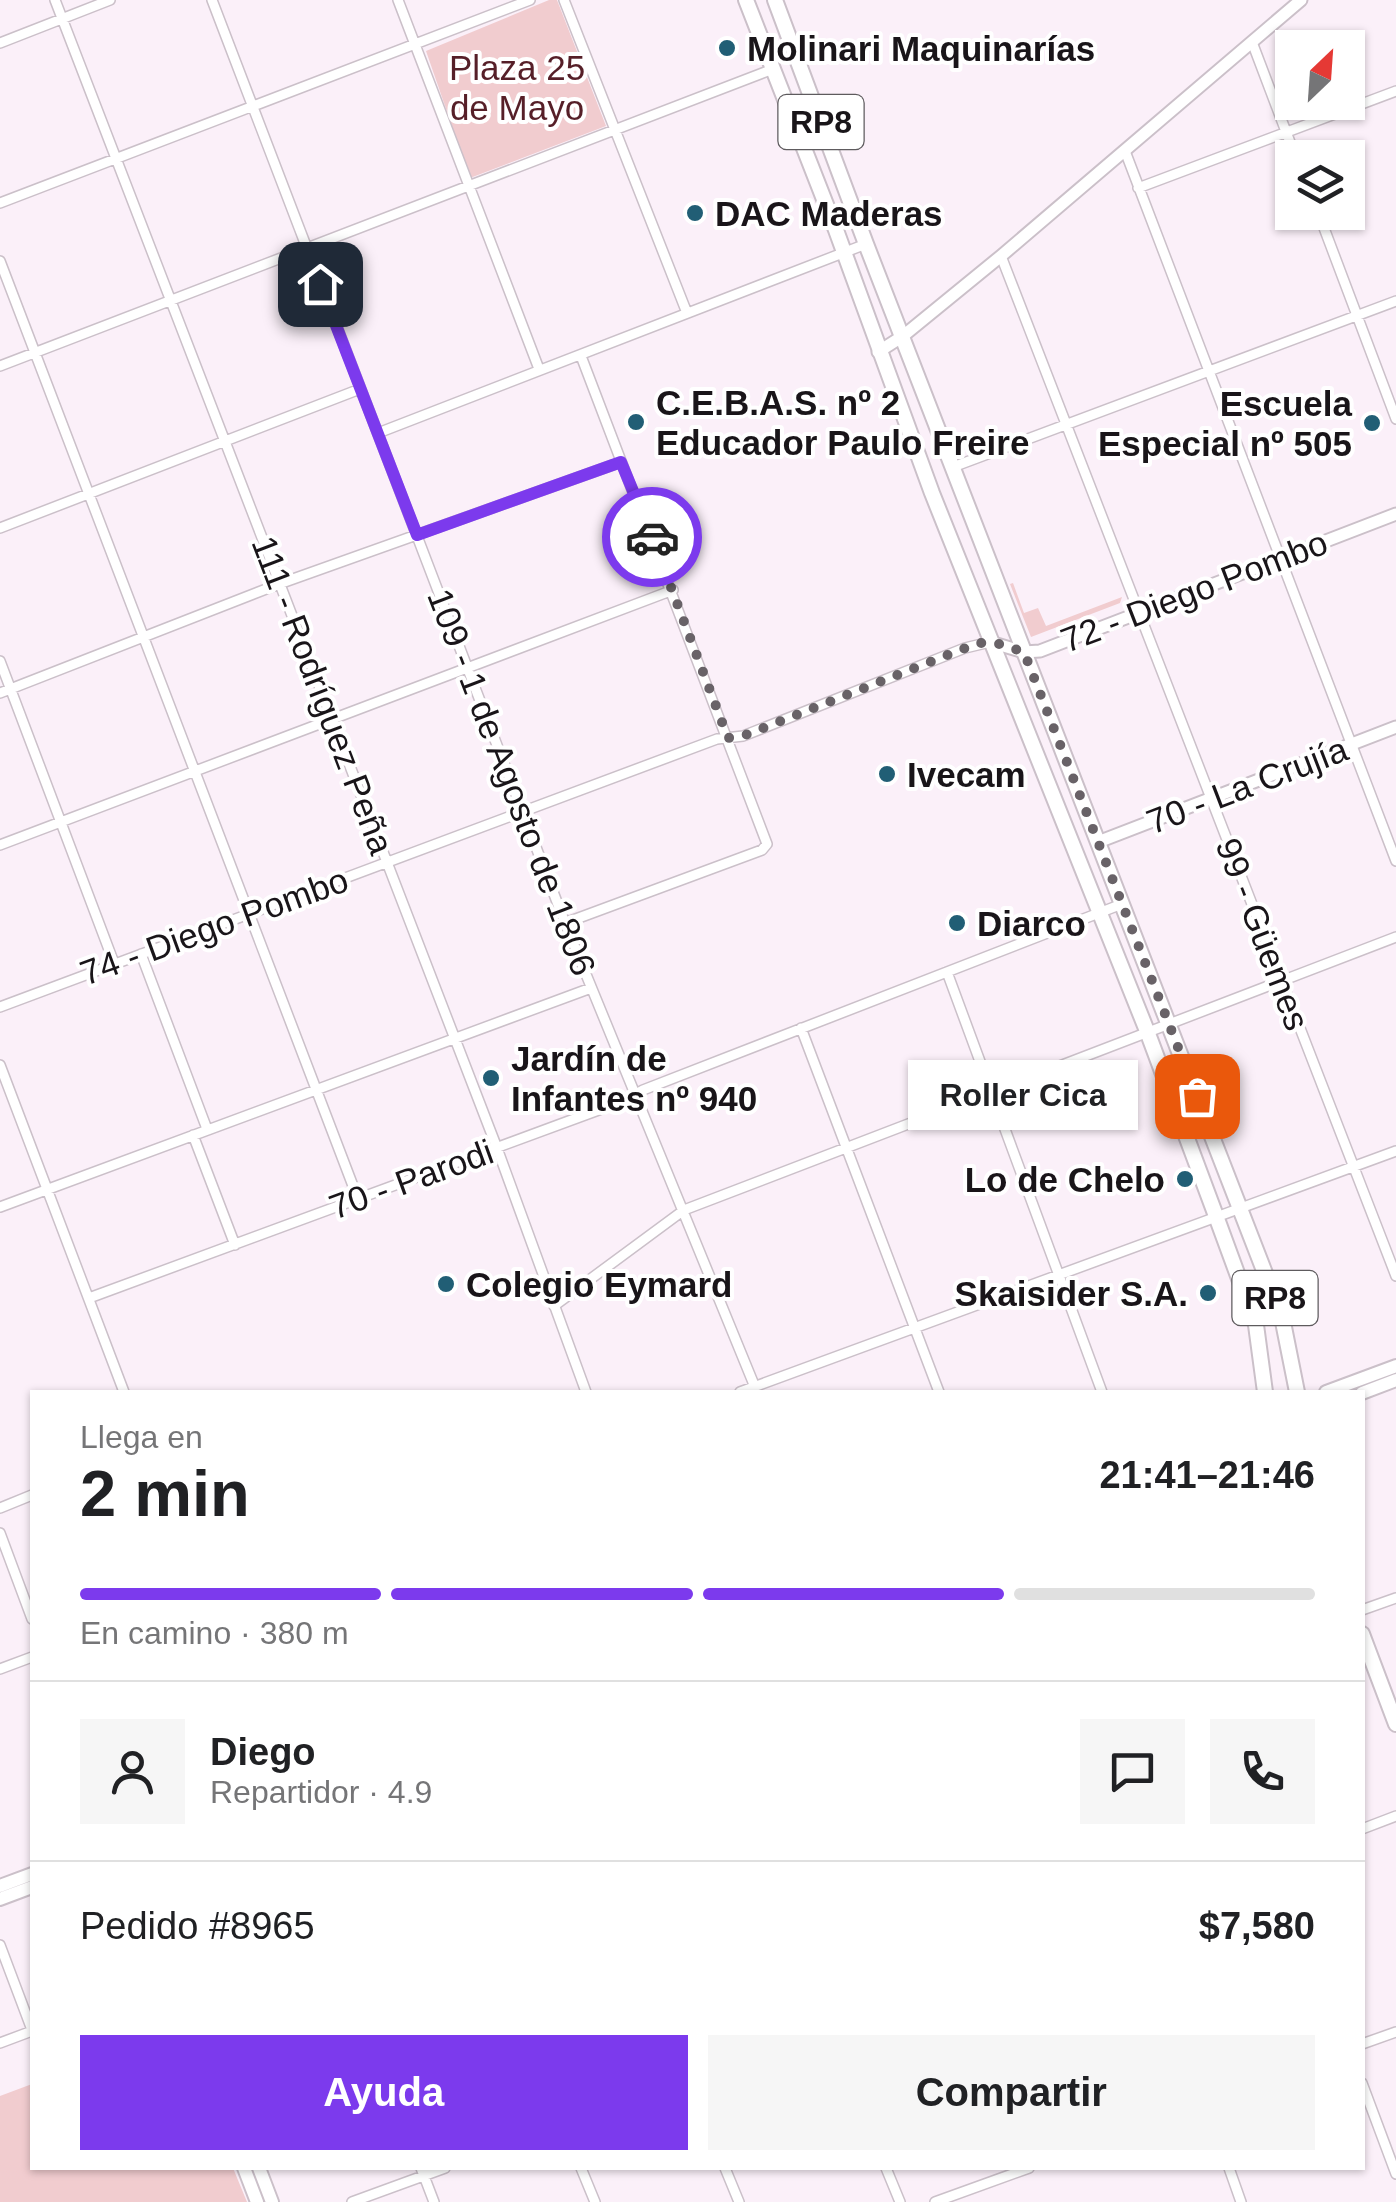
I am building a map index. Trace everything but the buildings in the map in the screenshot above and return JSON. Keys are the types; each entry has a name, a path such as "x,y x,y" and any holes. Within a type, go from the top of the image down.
{"main road":[{"name":"RP8","path":"746,0 990,642 1216,1216 1256,1326 1265,1390"},
{"name":"RP8","path":"774,0 1285,1325 1297,1390"},
{"path":"1331,1390 1396,1366"},
{"path":"1365,1392 1396,1380"},
{"path":"1365,1642 1396,1724"},
{"path":"0,1886 30,1875"},
{"path":"0,1899 30,1887"},
{"path":"245,2170 258,2202"},
{"path":"260,2170 272,2202"}],"street":[{"name":"111 - Rodríguez Peña","path":"55,0 168,301 388,862 585,1390"},
{"path":"0,43 110,0"},
{"name":"109 - 1 de Agosto de 1806","path":"212,0 565,923 756,1390"},
{"path":"398,0 539,369"},
{"path":"0,204 530,0"},
{"path":"564,0 686,314"},
{"path":"878,352 1001,256 1302,0"},
{"path":"1252,42 1289,140"},
{"path":"0,366 773,69"},
{"path":"1138,188 1396,91"},
{"path":"1125,151 1396,861"},
{"path":"1325,230 1396,419"},
{"path":"378,433 866,244"},
{"name":"99 - Güemes","path":"1001,256 1396,1276"},
{"path":"0,261 358,1199"},
{"path":"953,468 1396,301"},
{"path":"565,923 762,850 768,838 581,356"},
{"path":"0,528 360,389"},
{"path":"5,691 279,584 621,462"},
{"name":"72 - Diego Pombo","path":"990,642 1024,652 1040,650 1396,514"},
{"path":"0,846 673,590"},
{"name":"74 - Diego Pombo","path":"0,1007 717,738 743,736 965,648 990,642"},
{"path":"0,661 5,691 61,822 114,962"},
{"name":"70 - La Crujía","path":"1098,842 1396,728"},
{"name":"70 - Parodi","path":"90,1298 497,1148 1122,904"},
{"path":"554,1306 684,1210 1396,937"},
{"path":"140,954 207,1129"},
{"path":"947,972 1101,1390"},
{"path":"0,1207 591,988"},
{"path":"801,1028 938,1390"},
{"path":"0,1064 123,1390"},
{"path":"194,1135 235,1245"},
{"path":"756,1390 1240,1206 1396,1151"},
{"path":"0,1508 30,1496"},
{"path":"0,1533 30,1614"},
{"path":"1365,1609 1396,1598"},
{"path":"0,1670 30,1658"},
{"path":"1365,1827 1396,1816"},
{"path":"0,1945 30,2025"},
{"path":"0,2042 30,2031"},
{"path":"1365,2043 1396,2032"},
{"path":"1365,2090 1396,2174"},
{"path":"583,2170 595,2202"},
{"path":"726,2170 738,2202"},
{"path":"887,2170 900,2202"},
{"path":"935,2202 1024,2170"},
{"path":"1229,2170 1241,2202"},
{"path":"352,2202 422,2171 434,2202"}],"green space":[{"name":"Plaza 25 de Mayo","path":"557,0 606,126 470,178 426,51"},
{"path":"1013,583 1024,613 1038,608 1046,626 1122,597 1120,603 1031,637 1010,584"},
{"path":"30,2085 30,2170 234,2170 247,2202 0,2202 0,2096"}],"way so far":[{"path":"652,537 728,738 743,736 978,643 1003,644 1024,652 1197,1096"}],"place":[{"name":"Molinari Maquinarías","path":"727,48"},
{"name":"DAC Maderas","path":"695,213"},
{"name":"C.E.B.A.S. nº 2 Educador Paulo Freire","path":"636,422"},
{"name":"Escuela Especial nº 505","path":"1372,423"},
{"name":"Ivecam","path":"887,774"},
{"name":"Diarco","path":"957,923"},
{"name":"Jardín de Infantes nº 940","path":"491,1078"},
{"name":"Roller Cica","path":"1197,1096"},
{"name":"Lo de Chelo","path":"1185,1179"},
{"name":"Colegio Eymard","path":"446,1284"},
{"name":"Skaisider S.A.","path":"1208,1293"}],"route":[{"path":"320,284 417,535 621,462 652,537"}]}
